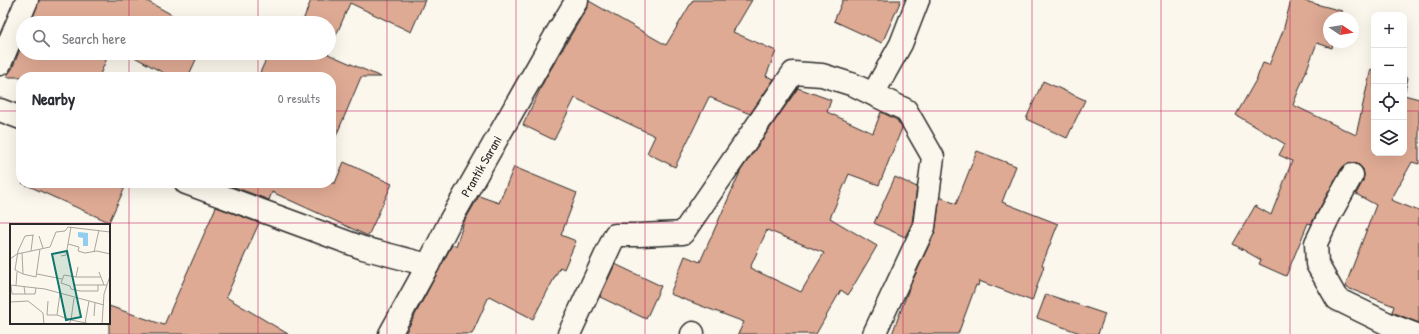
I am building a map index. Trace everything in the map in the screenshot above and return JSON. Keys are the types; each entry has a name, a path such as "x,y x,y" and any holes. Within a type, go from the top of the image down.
{"street":[{"path":"20,16 27,0"},
{"name":"Prantik Sarani","path":"390,334 428,265 450,220 577,0"},
{"path":"873,94 901,44 918,0"},
{"path":"0,64 16,26"},
{"path":"569,334 615,235 683,234 793,73 822,75 854,85 906,110 933,157 924,227 874,334"},
{"path":"0,110 16,116"},
{"path":"1352,175 1316,243 1317,264 1337,299 1388,324 1414,334"},
{"path":"200,188 363,248 428,265"}],"building":[{"path":"39,0 145,0 174,16 33,16"},
{"path":"311,0 425,0 411,32 350,3 336,36 336,16 305,16"},
{"path":"693,0 752,0 733,32 776,51 766,76 774,79 750,114 709,97 675,167 647,153 655,136 575,98 554,140 523,125 545,79 588,6 589,1 666,45"},
{"path":"843,0 901,0 882,43 834,21"},
{"path":"1291,0 1301,0 1342,11 1323,12 1323,45 1317,43 1293,105 1356,135 1371,69 1371,156 1407,156 1407,96 1419,99 1419,164 1412,162 1391,200 1419,211 1419,323 1392,312 1394,306 1345,287 1376,205 1356,194 1363,181 1364,175 1363,169 1358,164 1346,164 1341,169 1311,224 1308,223 1286,276 1259,264 1261,260 1233,244 1255,206 1271,215 1292,161 1279,155 1285,144 1236,115 1256,80 1263,63 1269,65 1283,31"},
{"path":"336,57 381,77 361,77 336,136 336,72 260,72 266,60 336,60"},
{"path":"16,59 106,60 101,72 16,72 16,77 6,77 12,69"},
{"path":"140,60 196,60 190,72 162,72"},
{"path":"1043,81 1085,100 1067,138 1026,119"},
{"path":"798,88 831,100 827,112 873,133 881,112 897,120 902,128 879,185 849,174 830,218 877,246 848,295 841,290 816,334 738,334 744,322 670,294 685,256 700,262 741,170","holes":["767,230 824,253 801,292 750,268"]},
{"path":"977,151 1016,166 1002,202 1058,224 1042,265 1044,266 1032,301 979,281 978,286 976,285 958,334 892,334 910,286 935,232 940,197 956,204"},
{"path":"344,162 392,184 368,236 272,192 269,200 237,188 336,188 336,181"},
{"path":"514,167 577,193 561,235 576,241 564,269 560,267 533,319 489,296 472,334 405,334 452,245 456,246 464,222 479,196 499,203"},
{"path":"895,177 917,187 912,223 905,237 874,223"},
{"path":"33,188 125,188 109,222"},
{"path":"216,207 259,223 226,297 288,334 109,334 110,306 164,325"},
{"path":"615,264 661,286 646,319 600,297"},
{"path":"1046,294 1105,314 1098,334 1083,334 1037,318"}]}
